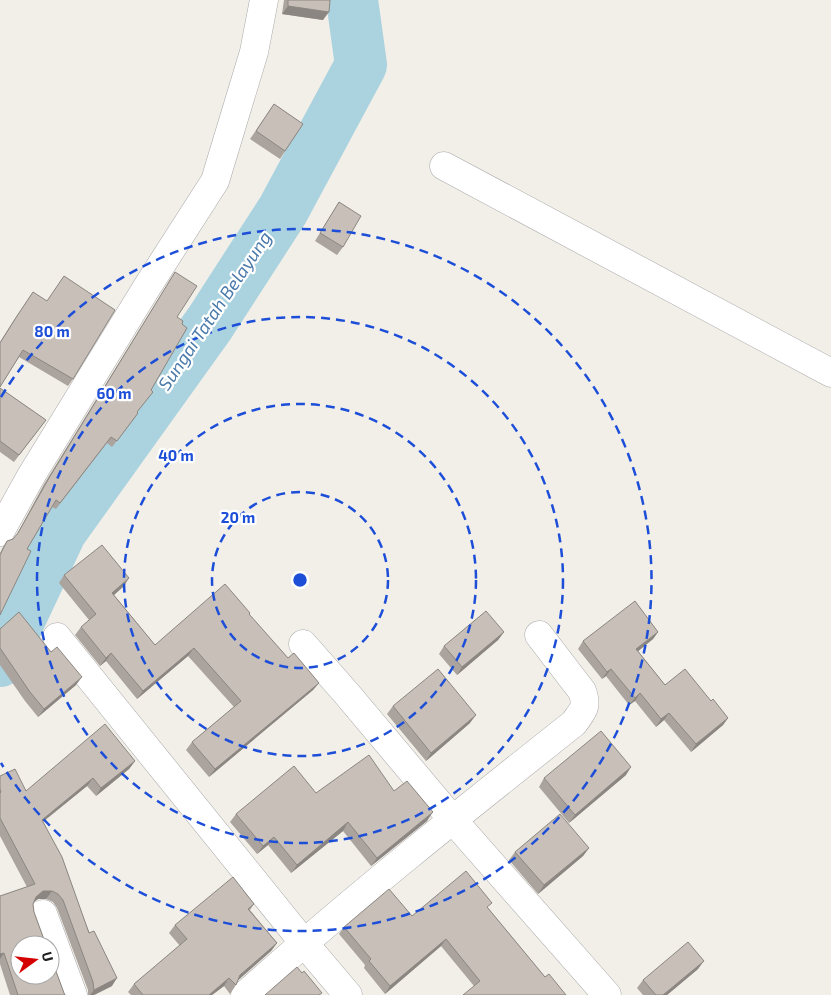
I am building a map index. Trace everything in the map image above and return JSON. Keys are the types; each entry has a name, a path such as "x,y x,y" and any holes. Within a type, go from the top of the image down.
{"street":[{"path":"0,532 31,476 215,181 254,52 264,0"},
{"path":"444,166 831,373"},
{"path":"245,995 452,819 574,722 585,707 582,691 539,635"},
{"path":"57,637 348,995"},
{"path":"302,644 347,694 452,819 607,995"},
{"path":"42,914 73,995"}],"building":[{"path":"288,0 330,0 329,12 288,6"},
{"path":"274,104 303,124 285,151 256,131"},
{"path":"339,202 361,216 343,247 320,233"},
{"path":"175,272 197,286 177,317 183,321 182,324 187,328 151,390 153,392 117,441 111,437 60,503 56,500 27,549 31,551 0,615 0,555 7,541 13,539 18,533 49,478"},
{"path":"64,276 115,310 73,379 23,350 0,387 0,343 33,292 47,301"},
{"path":"0,388 46,420 19,455 0,441"},
{"path":"102,545 129,578 112,593 155,645 225,584 288,658 294,653 319,683 215,769 192,742 241,701 194,648 143,691 111,653 106,658 81,627 96,614 64,575"},
{"path":"635,601 658,632 636,649 665,685 685,669 711,701 713,699 728,718 696,744 669,713 661,719 640,693 635,698 611,669 607,672 583,641"},
{"path":"486,611 504,632 462,667 444,646"},
{"path":"19,612 51,652 57,647 82,677 44,709 0,648 0,629"},
{"path":"438,669 476,715 431,753 393,706"},
{"path":"105,724 135,761 101,788 93,778 42,820 62,857 89,933 94,931 117,978 94,990 93,982 63,900 52,891 43,891 36,897 33,904 42,935 10,935 10,971 4,953 0,954 0,896 35,884 0,818 0,776 15,769 26,791"},
{"path":"601,731 631,767 575,815 544,778"},
{"path":"369,755 394,791 407,781 433,812 377,858 348,822 297,865 274,837 263,846 236,814 294,766 316,793"},
{"path":"560,814 589,848 544,885 515,852"},
{"path":"466,871 492,903 487,907 545,977 549,974 566,995 463,995 480,981 446,939 390,986 369,961 371,959 344,927 389,889 412,916"},
{"path":"233,877 254,904 248,909 277,943 240,975 236,985 229,978 209,995 143,995 134,984 187,939 175,925"},
{"path":"688,942 704,961 663,995 656,995 643,980"},
{"path":"297,967 302,973 304,971 322,993 319,995 265,995"},
{"path":"60,982 65,995 18,995 15,985 60,985"}],"waterway":[{"name":"Sungai Tatah Belayung","path":"0,661 61,531 210,323 283,210 361,65 352,0"}]}
